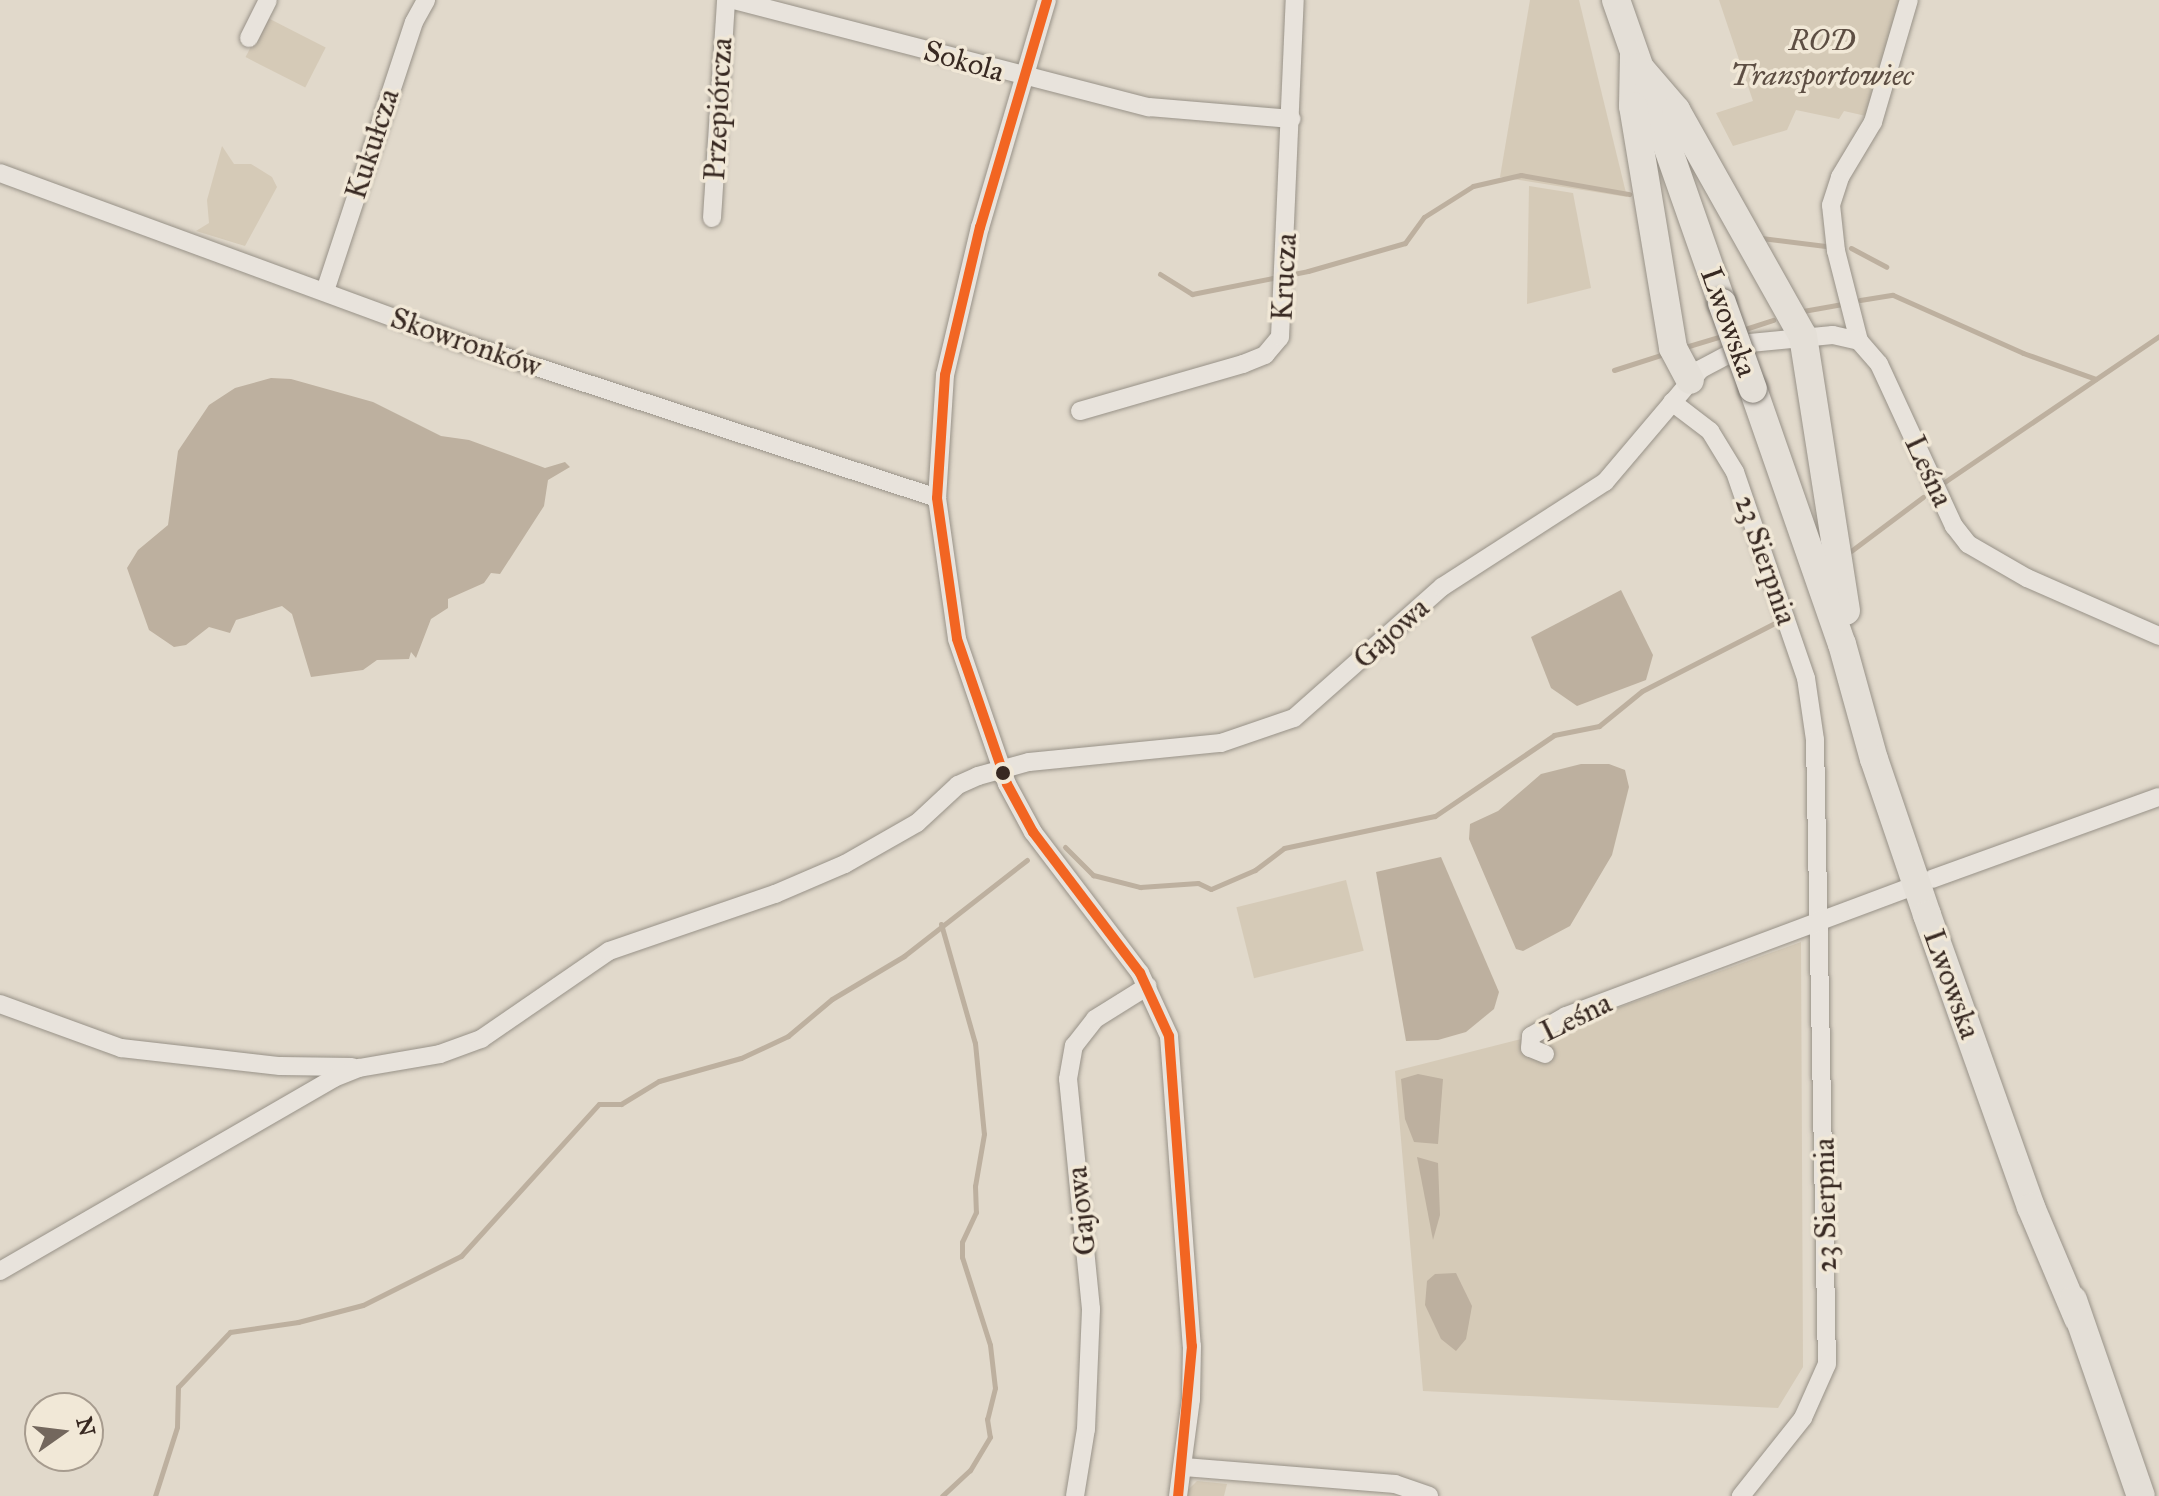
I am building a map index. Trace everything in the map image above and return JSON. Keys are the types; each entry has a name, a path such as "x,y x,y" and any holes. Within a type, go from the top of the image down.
{"main road":[{"name":"Lwowska","path":"1616,0 1925,882 2045,1201 2078,1318 2141,1496"},
{"path":"1636,60 1676,110 1803,336 1839,576 1866,699"},
{"path":"1636,60 1633,106 1673,348 1690,380"},
{"name":"Lwowska","path":"1842,644 1866,699 1925,882"}],"street":[{"path":"249,38 268,0"},
{"name":"Kukułcza","path":"325,291 414,22 426,0"},
{"name":"Przepiórcza","path":"712,218 726,0"},
{"name":"Sokola","path":"734,0 1026,78 1149,107 1291,119"},
{"path":"1047,0 980,227 945,375 937,498 957,639 1000,768 1046,849 1148,986 1175,1060 1192,1346 1184,1467 1178,1496"},
{"name":"Krucza","path":"1080,411 1265,355 1280,337 1286,266 1295,0"},
{"path":"1803,336 1859,341 1836,251 1831,205 1840,177 1877,113 1909,0"},
{"name":"Skowronków","path":"0,173 457,341 937,498"},
{"name":"Gajowa","path":"359,1068 440,1054 493,1032 609,951 775,894 845,864 917,823 958,785 1000,768 1221,743 1248,738 1294,718 1442,587 1605,482 1690,380 1716,358 1750,343 1803,336"},
{"name":"Leśna","path":"1859,341 1879,364 1954,526 1968,544 2027,578 2159,636"},
{"name":"23 Sierpnia","path":"1672,402 1710,431 1729,460 1806,678 1815,740 1827,1364 1803,1418 1741,1496"},
{"name":"Leśna","path":"1545,1054 1530,1048 1531,1036 1566,1016 2159,797"},
{"path":"1818,886 1853,909"},
{"name":"Gajowa","path":"1075,1496 1086,1429 1091,1309 1068,1079 1074,1046 1095,1019 1148,986"},
{"path":"0,1004 121,1048 280,1066 359,1068"},
{"path":"0,1271 142,1184 359,1068"},
{"path":"1184,1467 1395,1484 1429,1496"}],"green space":[{"path":"1530,0 1579,0 1627,197 1500,177"},
{"name":"ROD Transportowiec","path":"1719,0 1903,0 1866,116 1844,111 1839,119 1796,110 1787,130 1733,146 1716,113 1753,101"},
{"path":"266,17 326,47 305,88 246,57"},
{"path":"222,146 234,164 251,164 272,177 277,187 245,246 196,231 209,223 207,200"},
{"path":"1529,186 1573,193 1591,288 1527,304"},
{"path":"1346,880 1364,951 1254,978 1236,907"},
{"path":"1801,942 1803,1367 1778,1408 1423,1391 1395,1071 1556,1030"},
{"path":"1197,1481 1227,1484 1224,1496 1182,1496"}],"shaded area":[{"path":"271,378 291,379 373,402 441,436 469,440 545,468 565,462 570,467 548,480 544,506 500,574 491,573 484,583 448,599 448,608 431,619 416,658 411,652 409,659 377,660 363,670 311,677 292,614 282,606 236,620 230,633 209,627 186,645 174,647 149,630 127,568 138,550 168,525 178,451 209,405 235,388"},
{"path":"1621,590 1653,655 1646,680 1577,706 1551,688 1531,637"},
{"path":"1581,764 1609,764 1625,770 1629,787 1612,855 1570,926 1523,951 1516,949 1469,839 1470,824 1498,811 1541,774"},
{"path":"1441,857 1499,992 1494,1009 1466,1032 1438,1040 1406,1041 1376,872"},
{"path":"1418,1074 1443,1079 1438,1144 1414,1142 1405,1119 1401,1079"},
{"path":"1417,1157 1438,1163 1440,1215 1433,1240"},
{"path":"1456,1273 1472,1306 1466,1339 1456,1351 1441,1339 1425,1305 1427,1281 1435,1274"}],"waterway":[{"path":"1160,274 1192,294 1308,271 1405,243 1424,217 1473,186 1521,175 1629,194"},
{"path":"1761,238 1826,246"},
{"path":"1851,248 1886,267"},
{"path":"1860,300 1893,295 2023,353 2096,379"},
{"path":"1803,311 1842,304"},
{"path":"1739,331 1773,320"},
{"path":"1682,348 1722,336"},
{"path":"1943,483 2159,336"},
{"path":"1614,370 1664,354"},
{"path":"1851,551 1923,497"},
{"path":"1065,847 1093,875 1140,887 1198,883 1211,889 1255,870 1284,848 1435,816 1554,735 1599,726 1642,691 1773,624"},
{"path":"155,1496 177,1427 178,1387 230,1332 298,1322 363,1305 461,1256 599,1104 621,1104 659,1081 741,1058 788,1036 832,999 904,956 1027,860"},
{"path":"941,924 975,1043 984,1134 975,1186 976,1212 962,1242 962,1257 990,1345 995,1388 987,1419 990,1437 970,1470 942,1496"}],"transit line":[{"path":"1047,0 980,227 945,375 937,498 957,639 1007,784 1033,832 1140,973 1169,1036 1192,1346 1178,1496"}]}
